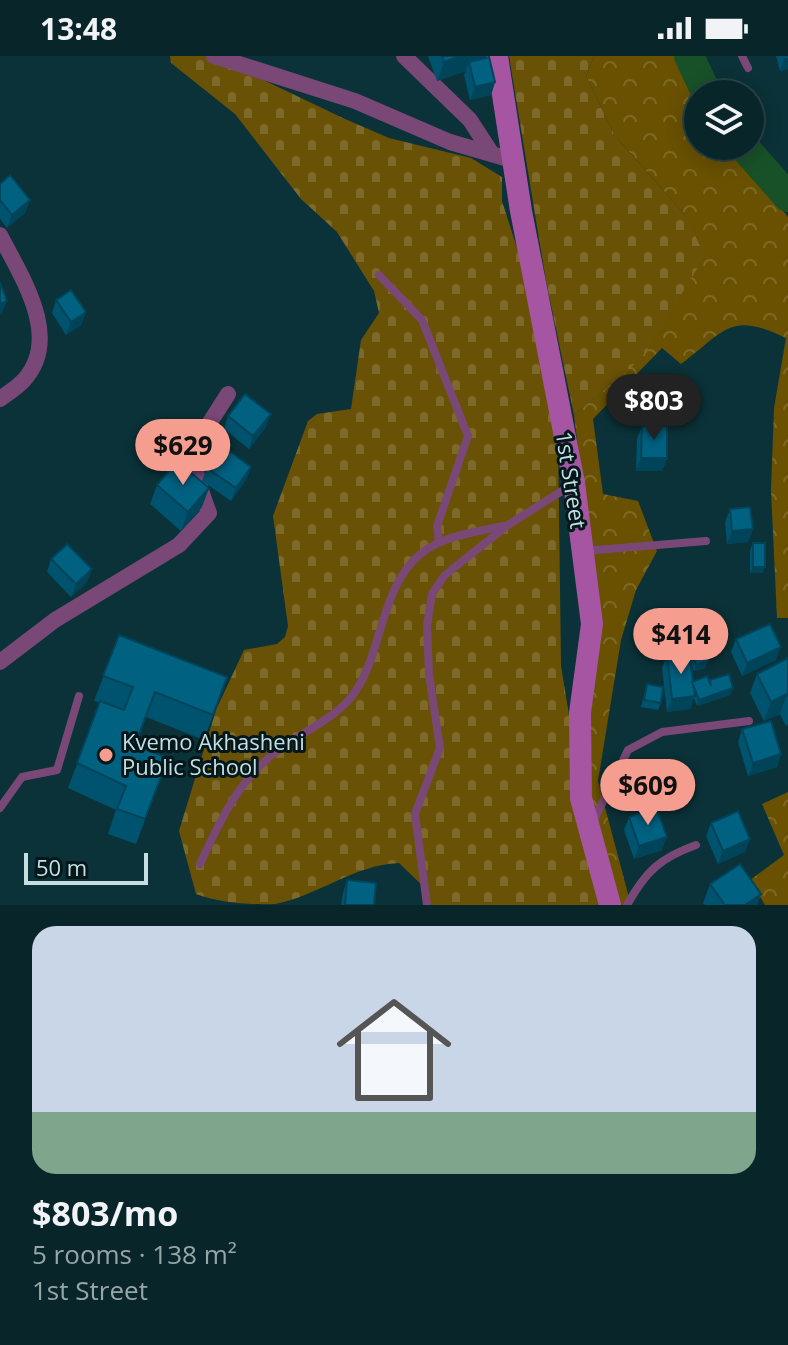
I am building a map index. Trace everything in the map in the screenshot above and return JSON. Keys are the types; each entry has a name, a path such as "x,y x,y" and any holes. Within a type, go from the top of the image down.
{"street":[{"path":"214,56 355,101 450,142 502,157"},
{"path":"404,56 470,120 502,157"},
{"name":"1st Street","path":"497,56 502,157 574,483 592,624 580,713 581,798 610,905"},
{"path":"0,235 37,310 38,337 38,351 26,378 0,399"},
{"path":"0,662 55,620 179,545 209,513 193,471 197,444 228,394"}],"lane":[{"path":"742,56 748,68"},
{"path":"379,275 422,320 468,436 437,526 439,542"},
{"path":"427,905 415,814 440,748 429,674 427,626 432,594 444,576 508,525 574,483"},
{"path":"200,864 223,813 248,777 273,754 352,697 365,678 407,567 439,542 508,525"},
{"path":"582,551 706,541"},
{"path":"0,808 22,777 57,770 79,696"},
{"path":"589,829 628,750 662,732 749,721"},
{"path":"627,905 640,882 665,857 696,845"}],"green space":[{"path":"170,56 213,56 389,138 471,158 502,177 502,201 526,276 558,433 561,666 600,905 430,905 425,888 399,863 366,869 275,904 235,903 196,894 179,831 216,710 244,650 277,644 285,637 288,626 273,516 308,421 317,414 351,409 361,340 379,313 374,291 337,232 301,199 235,114 171,63"},
{"path":"509,56 594,56 586,76 615,136 685,215 705,256 641,359 574,415 546,281"},
{"path":"594,56 675,56 688,80 684,80 684,160 741,160 788,217 788,618 777,618 771,490 774,408 786,338 767,330 740,325 719,334 681,364 662,348 593,419 603,494 638,501 657,551 636,590 621,640 598,781 631,905 617,905 589,795 587,750 600,627 574,415 641,358 685,215 615,136 586,76"},
{"path":"788,792 788,905 765,905 750,880 784,855 762,804"}],"building":[{"path":"442,56 461,56 444,62"},
{"path":"489,57 495,82 475,87 469,62"},
{"path":"10,175 30,200 12,215 0,200 0,184"},
{"path":"0,282 7,301 0,304"},
{"path":"71,290 86,312 71,322 56,300"},
{"path":"666,390 671,395 663,403 658,399"},
{"path":"245,394 271,414 253,436 228,416"},
{"path":"642,426 667,426 667,458 641,458"},
{"path":"222,446 251,467 236,488 207,468"},
{"path":"177,461 209,488 188,512 157,485"},
{"path":"750,507 753,529 732,531 730,509"},
{"path":"753,543 765,543 765,567 753,567"},
{"path":"67,544 92,569 76,584 51,559"},
{"path":"770,624 781,647 747,663 736,639"},
{"path":"119,635 227,677 213,715 155,692 135,745 168,758 145,819 117,809 126,786 77,763 100,701 124,710 133,687 103,676"},
{"path":"689,652 695,696 672,699 667,655"},
{"path":"705,652 708,661 696,665 693,655"},
{"path":"788,658 788,697 787,694 771,702 757,674"},
{"path":"729,674 733,688 699,700 692,682 707,676 711,686 710,680"},
{"path":"647,684 663,687 661,703 644,700"},
{"path":"771,721 781,754 753,763 742,729"},
{"path":"656,807 667,837 639,846 629,817"},
{"path":"738,811 750,839 723,851 711,823"},
{"path":"740,864 761,894 745,905 725,905 710,884"},
{"path":"347,880 376,883 374,905 345,905"}],"waterway":[{"path":"689,56 700,80"},
{"path":"755,160 788,197"}],"place":[{"name":"Kvemo Akhasheni Public School","path":"106,755"}]}
